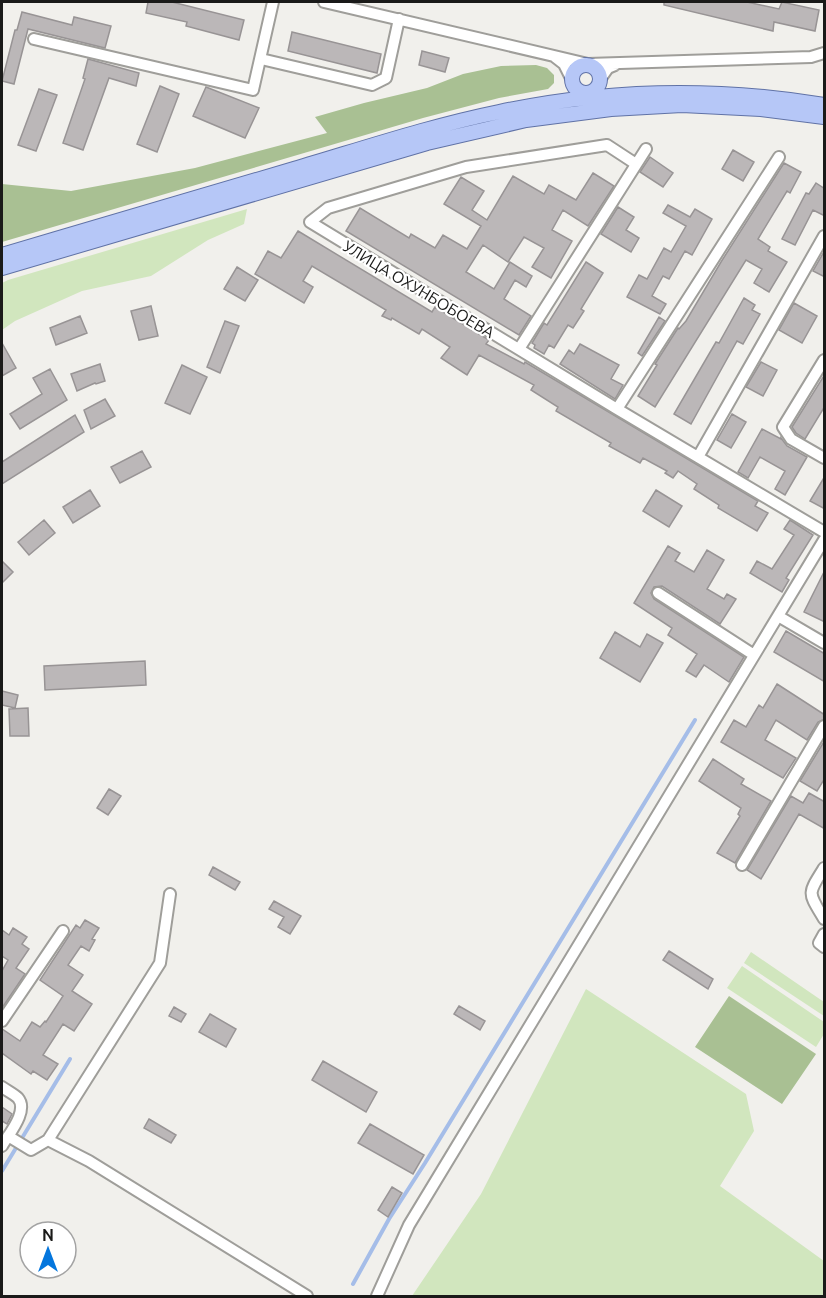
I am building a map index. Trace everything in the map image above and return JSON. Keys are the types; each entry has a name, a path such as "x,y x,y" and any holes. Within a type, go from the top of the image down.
{"main road":[{"path":"567,114 587,88 597,69 588,64 576,68 587,88 611,109"},
{"path":"2,255 424,130 500,111 562,100 568,94 587,88 604,87 612,94"},
{"path":"587,88 612,94 722,93 825,105"},
{"path":"2,268 427,143 500,125 567,114 657,105 762,109 825,117"}],"street":[{"path":"34,39 253,90 273,2"},
{"path":"324,2 588,64 811,57 825,53"},
{"path":"261,58 372,85 386,78 399,18"},
{"path":"552,56 564,64 587,88 608,68 620,64"},
{"name":"УЛИЦА ОХУНБОБОЕВА","path":"636,164 608,145 466,167 328,208 310,222 617,409 825,532"},
{"path":"519,350 646,149"},
{"path":"617,409 779,157"},
{"path":"698,457 825,236"},
{"path":"825,360 783,427 791,439 825,458"},
{"path":"377,1296 409,1225 825,540"},
{"path":"658,593 754,655"},
{"path":"778,616 825,643"},
{"path":"742,865 825,726"},
{"path":"825,868 811,889 811,896 825,919"},
{"path":"8,1136 31,1150 48,1140 160,963 170,894"},
{"path":"2,1021 63,932"},
{"path":"825,934 819,943 825,947"},
{"path":"2,1087 17,1098 21,1107 18,1119 2,1146"},
{"path":"48,1140 89,1161 307,1296"}],"green space":[{"path":"536,65 547,68 554,75 554,83 548,89 499,98 423,118 2,242 2,184 71,191 195,168 327,133 315,117 427,88 463,74 501,66"},
{"path":"247,209 244,224 208,240 151,276 82,291 15,321 2,330 2,283 8,280"},
{"path":"751,952 824,1002 824,1016 744,963"},
{"path":"742,966 824,1022 824,1034 816,1047 727,988"},
{"path":"586,989 746,1094 754,1131 720,1186 824,1261 824,1296 412,1296 481,1194"},
{"path":"729,996 816,1054 782,1104 695,1047"}],"building":[{"path":"148,2 172,2 244,20 239,40 186,26 187,22 146,13"},
{"path":"664,2 747,2 779,9 782,2 819,10 815,31 774,22 773,31 664,5"},
{"path":"22,12 72,25 74,17 111,26 105,48 28,29 14,84 2,81"},
{"path":"292,32 381,54 377,73 288,51"},
{"path":"422,51 449,58 445,72 419,65"},
{"path":"88,59 139,73 136,86 109,78 83,150 63,143 85,79 83,78"},
{"path":"160,86 179,94 157,152 137,144"},
{"path":"206,87 259,108 245,138 193,116"},
{"path":"39,89 57,95 36,151 18,145"},
{"path":"733,150 754,162 743,181 722,169"},
{"path":"650,157 673,173 663,187 640,172"},
{"path":"784,163 801,172 790,193 787,191 758,239 770,247 768,251 787,262 769,292 754,283 762,269 746,260 655,407 638,396 657,365 655,364 678,328 686,321"},
{"path":"593,173 614,186 588,226 563,210 552,230 572,241 551,278 532,267 544,248 524,237 508,262 483,245 466,272 494,289 510,262 532,276 526,287 515,280 504,299 531,316 519,335 346,231 360,208 409,238 411,234 435,248 443,235 467,249 481,226 444,204 461,177 484,191 472,210 487,220 513,176 544,194 549,185 576,200"},
{"path":"816,183 825,189 825,216 813,210 795,245 782,239 806,193 809,194"},
{"path":"668,205 690,217 695,209 712,219 692,255 685,251 669,279 663,276 652,296 666,304 660,314 627,297 639,275 647,279 664,248 671,252 686,226 663,213"},
{"path":"618,207 634,217 626,230 639,238 631,252 601,234"},
{"path":"298,231 432,312 435,307 489,340 486,344 524,364 525,362 758,501 755,506 768,513 757,531 718,508 719,505 694,489 697,484 678,471 673,478 665,473 667,471 643,458 640,463 609,446 611,443 556,411 558,407 531,390 534,385 479,355 467,375 441,358 450,347 422,329 419,334 392,318 391,320 382,316 386,310 312,266 303,281 313,287 304,303 255,274 268,251 281,258"},
{"path":"825,250 825,277 813,271"},
{"path":"586,262 603,273 581,309 584,311 573,328 568,325 554,348 549,345 544,354 534,348 535,345 532,343 544,323 547,325"},
{"path":"237,267 258,280 245,301 224,289"},
{"path":"744,298 755,305 752,310 760,314 743,344 737,341 691,424 674,414 716,342 719,343"},
{"path":"794,303 817,316 802,343 779,330"},
{"path":"151,306 158,336 139,340 131,311"},
{"path":"80,316 87,333 56,345 50,328"},
{"path":"659,317 665,321 642,356 638,353"},
{"path":"225,321 239,326 220,373 207,367"},
{"path":"2,343 16,368 2,376"},
{"path":"580,344 619,365 611,379 623,385 615,399 560,364 569,350 574,354"},
{"path":"761,362 777,370 763,396 746,387"},
{"path":"100,364 105,381 77,391 71,374"},
{"path":"182,365 207,377 190,414 165,403"},
{"path":"50,369 67,400 20,429 10,414 42,394 33,378"},
{"path":"825,374 825,406 805,439 792,427"},
{"path":"105,399 115,416 91,429 84,410"},
{"path":"732,414 746,422 731,448 717,440"},
{"path":"75,415 84,432 2,484 2,462"},
{"path":"762,429 781,438 787,446 807,457 785,495 775,489 785,471 760,457 748,478 738,472"},
{"path":"142,451 151,467 120,483 111,467"},
{"path":"825,476 825,509 810,501"},
{"path":"90,490 100,506 73,523 63,507"},
{"path":"656,490 682,506 669,527 643,511"},
{"path":"44,520 55,533 29,555 18,542"},
{"path":"790,520 813,535 786,578 789,580 782,592 750,573 757,561 772,569 794,535 784,529"},
{"path":"668,546 680,553 675,561 694,572 707,550 724,560 707,589 724,599 727,594 736,599 720,624 662,586 654,587 651,593 654,599 744,657 729,682 704,665 696,677 686,671 697,654 668,635 672,628 634,603"},
{"path":"2,561 13,572 2,583"},
{"path":"825,570 825,622 804,612"},
{"path":"786,631 825,654 825,682 774,652"},
{"path":"615,632 640,647 647,634 663,643 640,682 600,658"},
{"path":"145,661 146,685 45,690 44,666"},
{"path":"777,684 825,715 825,719 818,722 807,740 776,720 765,740 796,758 783,778 721,742 734,720 746,727 759,705 763,708"},
{"path":"2,691 18,695 15,708 2,705"},
{"path":"28,708 29,736 10,736 9,709"},
{"path":"825,740 825,778 817,791 800,781"},
{"path":"713,759 744,779 741,784 771,801 735,863 717,853 740,816 738,814 741,808 699,781"},
{"path":"109,789 121,796 108,815 97,808"},
{"path":"809,793 825,802 825,829 799,814 761,879 747,870 791,796 803,803"},
{"path":"213,867 240,882 235,890 209,875"},
{"path":"274,901 301,916 290,934 278,927 284,917 269,909"},
{"path":"85,920 99,928 92,939 95,940 89,951 81,946 68,965 83,975 72,991 92,1004 74,1031 63,1024 43,1055 58,1064 47,1080 33,1071 31,1074 2,1053 2,1029 20,1041 32,1022 40,1027 46,1022 63,996 40,980 76,925 80,928"},
{"path":"13,928 27,937 22,944 29,949 16,968 25,974 2,1008 2,971 8,960 2,956 2,930 9,935"},
{"path":"669,951 713,979 708,989 663,960"},
{"path":"459,1006 485,1021 480,1030 454,1014"},
{"path":"174,1007 186,1014 181,1022 169,1016"},
{"path":"210,1014 236,1029 226,1047 199,1032"},
{"path":"323,1061 377,1092 366,1112 312,1080"},
{"path":"2,1107 12,1114 7,1124 2,1121"},
{"path":"149,1119 176,1135 171,1143 144,1128"},
{"path":"370,1124 424,1155 413,1174 358,1143"},
{"path":"392,1187 402,1193 388,1217 378,1210"}],"waterway":[{"path":"353,1284 389,1219 695,720"},
{"path":"2,1171 70,1059"}]}
